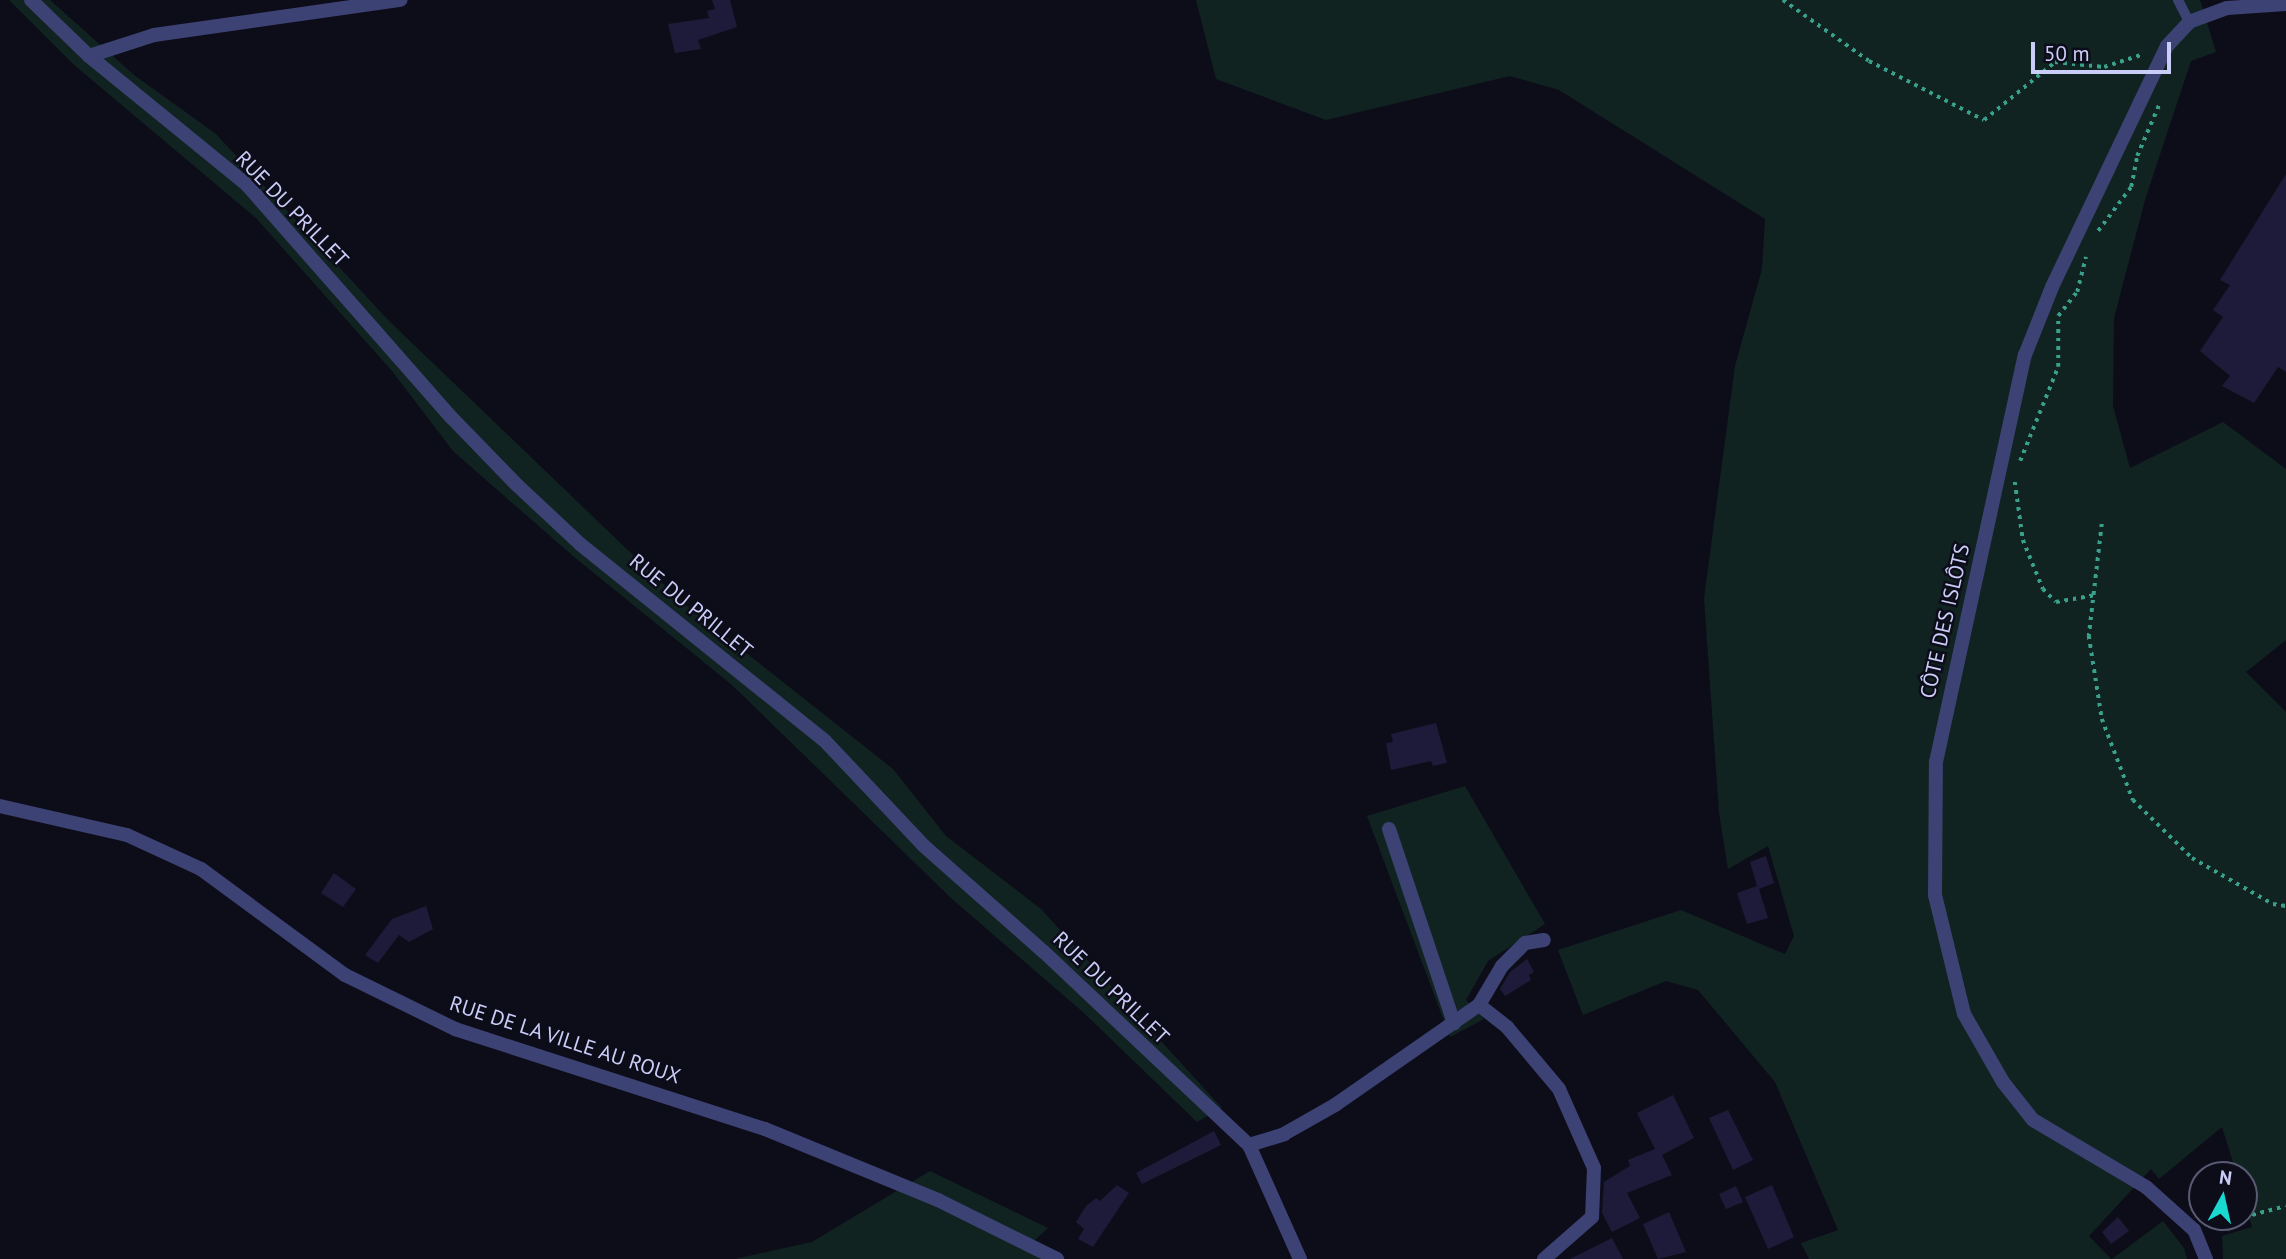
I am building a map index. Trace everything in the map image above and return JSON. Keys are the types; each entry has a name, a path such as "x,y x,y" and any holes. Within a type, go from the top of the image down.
{"street":[{"name":"RUE DU PRILLET","path":"31,0 89,56 247,185 451,417 517,485 580,544 825,741 924,846 1044,952 1249,1146 1300,1259"},
{"path":"89,56 154,35 401,0"},
{"name":"CÔTE DES ISLÔTS","path":"2188,1225 2146,1187 2033,1120 2003,1082 1964,1014 1935,895 1932,817 1936,762 1951,678 2025,355 2052,287 2167,46 2189,22 2227,8 2286,4"},
{"name":"RUE DE LA VILLE AU ROUX","path":"0,806 127,835 201,869 345,975 455,1029 765,1129 928,1195 1057,1259"},
{"path":"1389,829 1454,1023"},
{"path":"1249,1146 1284,1134 1335,1105 1479,1006 1502,966 1525,943 1544,940"},
{"path":"1479,1006 1507,1027 1559,1089 1594,1168 1592,1217 1544,1259"},
{"name":"CÔTE DES ISLÔTS","path":"2194,1231 2206,1259"}],"lane":[{"path":"2178,0 2189,22"}],"path":[{"path":"1783,0 1869,61 1984,120 2056,62 2104,67 2167,46"},
{"path":"2090,240 2131,187 2137,156 2163,93"},
{"path":"2088,250 2077,292 2059,316 2058,367 2052,387 2015,474 2023,540 2043,589 2056,602 2094,595"},
{"path":"2102,524 2089,636 2102,719 2133,800 2192,858 2273,904 2286,906"},
{"path":"2258,1213 2286,1206"}],"green space":[{"path":"9,0 50,0 134,75 216,134 388,320 683,603 893,769 946,836 1041,909 1222,1108 1197,1122 1084,1013 951,898 732,685 573,556 453,451 392,371 256,218 73,64"},
{"path":"1196,0 2200,0 2216,52 2191,61 2145,200 2114,318 2113,406 2130,468 2223,422 2286,469 2286,640 2246,672 2286,712 2286,1259 2223,1259 2222,1236 2239,1231 2258,1231 2258,1161 2233,1161 2222,1127 2159,1179 2151,1169 2089,1236 2111,1259 1809,1259 1801,1243 1838,1230 1775,1082 1698,990 1666,981 1583,1015 1558,950 1681,910 1785,954 1794,936 1768,846 1728,869 1719,813 1704,598 1735,366 1762,269 1765,219 1559,90 1510,76 1326,120 1216,79"},
{"path":"1465,786 1545,924 1488,961 1466,1000 1484,1019 1450,1037 1367,816"},
{"path":"930,1171 1048,1228 1027,1247 1045,1259 735,1259 812,1242"},
{"path":"2163,1221 2184,1248 2187,1259 2112,1259"}],"building":[{"path":"712,0 730,0 737,27 698,40 701,49 675,53 668,24 709,18 707,11 715,9"},
{"path":"2286,174 2286,372 2278,367 2254,403 2222,386 2230,376 2200,351 2223,317 2213,310 2230,285 2220,280"},
{"path":"1436,723 1447,763 1433,766 1431,761 1391,770 1386,743 1393,742 1391,734"},
{"path":"1766,856 1774,883 1759,889 1768,918 1747,924 1737,893 1757,886 1750,862"},
{"path":"334,873 356,889 343,907 321,893"},
{"path":"426,906 433,929 409,942 399,935 378,963 365,955 392,919"},
{"path":"1527,959 1534,972 1529,975 1531,980 1505,996 1500,989 1510,972"},
{"path":"1673,1095 1694,1138 1662,1155 1672,1175 1627,1193 1640,1218 1612,1232 1602,1213 1604,1182 1630,1166 1628,1160 1655,1149 1637,1113"},
{"path":"1728,1110 1753,1160 1733,1170 1709,1118"},
{"path":"1214,1131 1221,1145 1142,1184 1136,1173"},
{"path":"1117,1185 1129,1193 1093,1247 1078,1239 1084,1229 1076,1222 1086,1206 1096,1198 1100,1201"},
{"path":"1772,1185 1794,1237 1768,1249 1745,1197"},
{"path":"1736,1186 1743,1202 1726,1209 1719,1194"},
{"path":"1669,1212 1686,1252 1658,1259 1643,1224"},
{"path":"2118,1217 2129,1231 2111,1244 2102,1232"},
{"path":"1612,1238 1623,1259 1570,1259"}]}
